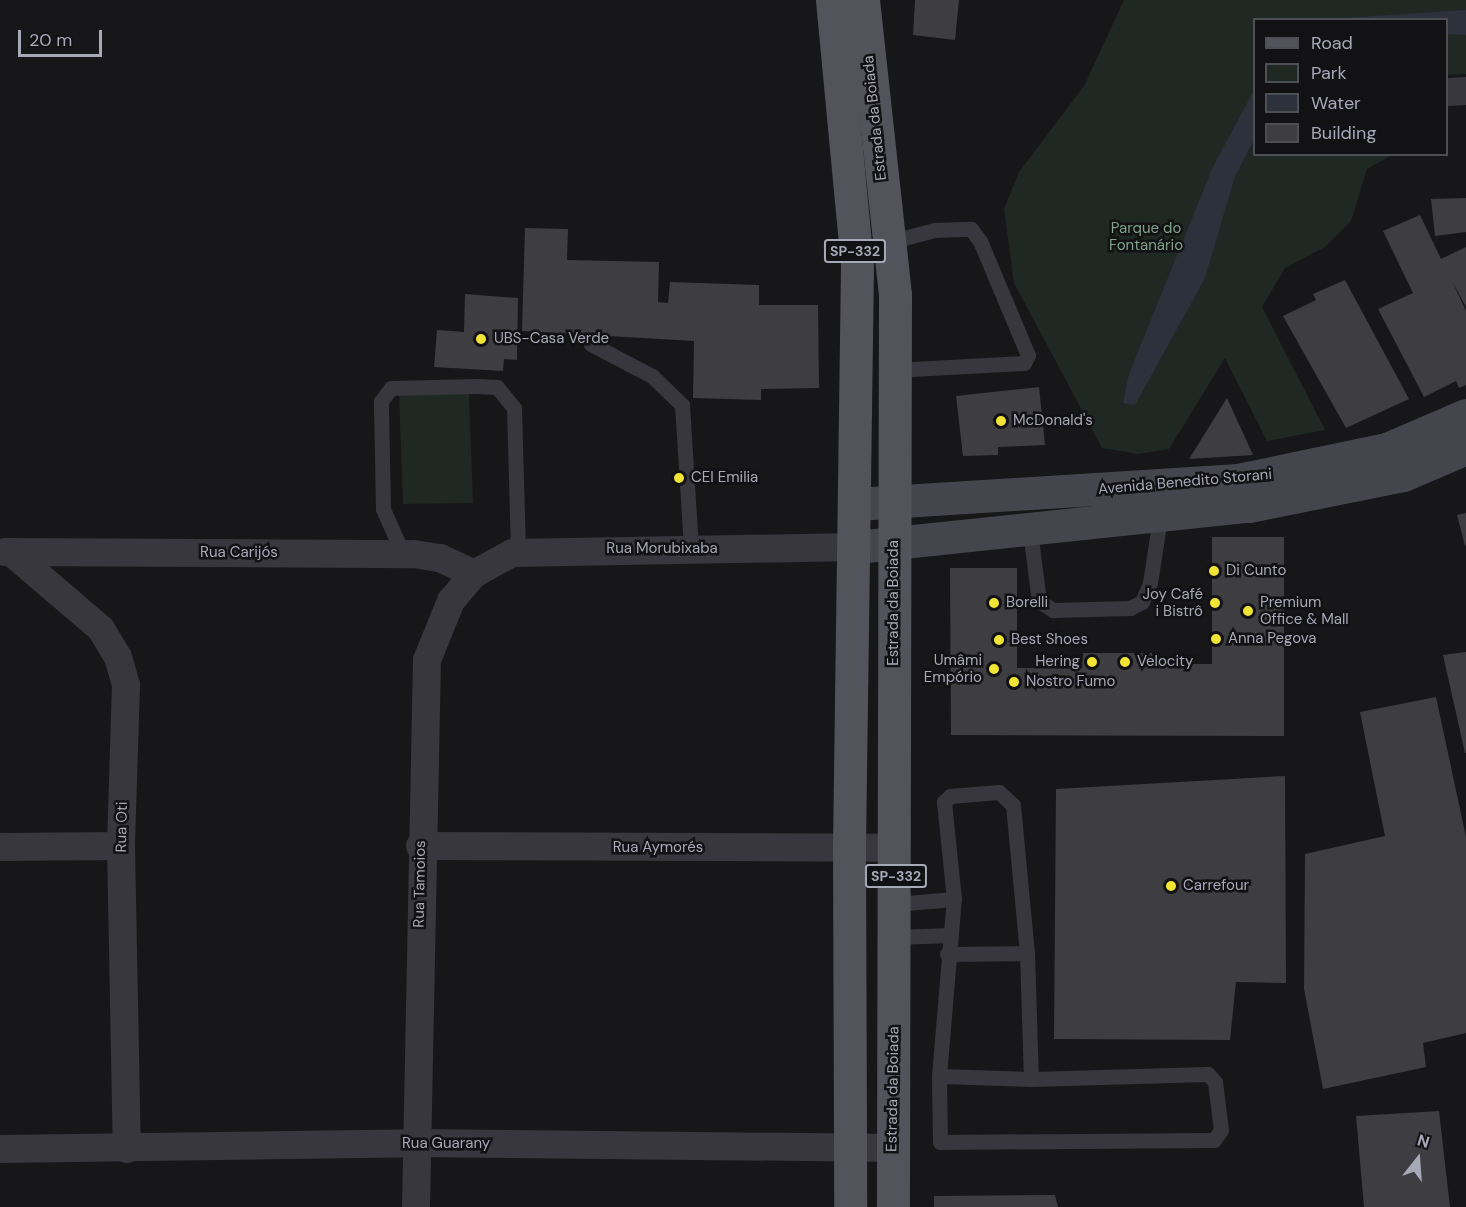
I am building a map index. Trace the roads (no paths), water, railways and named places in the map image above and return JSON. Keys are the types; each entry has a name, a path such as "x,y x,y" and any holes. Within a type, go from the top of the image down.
{"main road":[{"name":"Estrada da Boiada","path":"832,0 857,266 856,547 849,849 850,1207"},
{"name":"Estrada da Boiada","path":"863,0 895,295 896,848 893,1207"},
{"name":"Avenida Benedito Storani","path":"856,504 1238,480 1387,449 1466,415"},
{"name":"Avenida Benedito Storani","path":"856,547 1160,518 1334,492 1403,475 1466,448"}],"street":[{"name":"Rua Morubixaba","path":"474,574 490,561 518,552 856,547"},
{"name":"Rua Carijós","path":"6,552 404,554 440,558 474,574"},
{"name":"Rua Oti","path":"6,552 101,629 118,657 126,685 121,846 127,1149"},
{"name":"Rua Tamoios","path":"416,1207 420,846 427,660 452,601 474,574"},
{"path":"0,847 121,846"},
{"name":"Rua Aymorés","path":"420,846 896,848"},
{"name":"Rua Guarany","path":"0,1149 127,1149 417,1143 892,1148"}],"lane":[{"path":"889,242 934,230 971,229 980,241 1028,355 1024,363 894,370"},
{"path":"591,344 652,376 682,405 691,550"},
{"path":"404,554 383,509 381,401 391,388 476,386 497,387 513,408 518,552"},
{"path":"1029,531 1039,601 1053,610 1130,608 1142,602 1150,583 1160,518"},
{"path":"939,1076 1031,1079 1208,1074 1215,1082 1221,1130 1214,1140 944,1145 939,1138 939,1076 947,954 954,899 944,802 950,796 1006,794 1013,805 1027,953 1031,1079"},
{"path":"895,904 954,899"},
{"path":"895,937 951,935"},
{"path":"947,954 1027,953"}],"water":[{"path":"1466,10 1466,35 1448,34 1448,18 1345,18"},
{"path":"1253,92 1253,142 1235,176 1205,278 1135,405 1123,403 1129,374 1212,169"}],"place":[{"name":"UBS-Casa Verde","path":"481,339"},
{"name":"McDonald's","path":"1001,421"},
{"name":"CEI Emilia","path":"679,478"},
{"name":"Di Cunto","path":"1214,571"},
{"name":"Borelli","path":"994,603"},
{"name":"Joy Café i Bistrô","path":"1215,603"},
{"name":"Premium Office & Mall","path":"1248,611"},
{"name":"Anna Pegova","path":"1216,639"},
{"name":"Best Shoes","path":"999,640"},
{"name":"Hering","path":"1092,662"},
{"name":"Velocity","path":"1125,662"},
{"name":"Umâmi Empório","path":"994,669"},
{"name":"Nostro Fumo","path":"1014,682"},
{"name":"Carrefour","path":"1171,886"}],"park label":[{"name":"Parque do Fontanário","path":"1146,236"}]}
